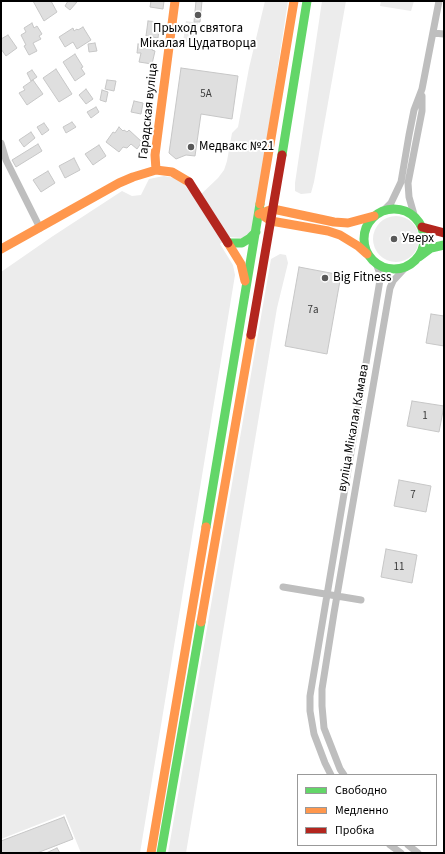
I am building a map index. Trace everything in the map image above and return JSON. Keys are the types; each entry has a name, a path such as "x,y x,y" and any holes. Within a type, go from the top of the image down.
{"main road":[{"name":"Гарадская вуліца","path":"1,250 119,183 156,170 155,155 175,1"},
{"path":"151,853 246,287 260,214 294,1"},
{"path":"161,853 271,221 307,1"},
{"path":"156,170 172,172 188,181 241,264 246,287"},
{"path":"260,214 273,209 334,222 348,223 394,209 402,210 415,218 422,227 424,243 419,256"},
{"path":"368,255 364,243 364,235 368,224 380,213"},
{"path":"260,214 271,221 328,231 340,235 358,246 376,263 382,267 390,269 405,268 431,248 444,245"},
{"path":"422,227 444,233"},
{"path":"228,244 242,243 256,232"}],"street":[{"path":"380,213 391,204 401,182 414,110 422,89 439,1"},
{"path":"433,33 444,34"},
{"path":"415,218 409,197 408,184 422,111 422,89"},
{"path":"1,143 6,160 40,228"},
{"name":"вуліца Мікалая Камава","path":"330,774 314,734 310,711 311,682 380,280 380,274 376,263"},
{"name":"вуліца Мікалая Камава","path":"343,774 324,728 322,689 390,288 393,281 405,268"},
{"path":"283,587 361,600"},
{"path":"391,846 401,853"},
{"path":"409,846 418,853"}],"shaded area":[{"path":"265,1 288,1 253,230 242,238 229,237 220,244 233,265 235,275 140,853 81,853 65,814 1,839 1,272 122,191 132,196 141,195 149,179 164,176 174,178 182,182 196,199 218,178 224,170 227,161 232,133 238,127 249,68"},
{"path":"322,1 346,1 314,182 311,193 301,194 295,191 295,183"},
{"path":"381,1 414,1 411,11 380,6"},
{"path":"186,21 198,23 195,43 183,42"},
{"path":"396,216 409,220 415,226 419,239 415,252 409,258 396,262 383,258 377,252 373,239 377,226 383,220"},
{"path":"280,254 286,255 288,263 277,308 186,853 168,853 271,259"}],"building":[{"path":"33,1 51,1 57,12 44,21"},
{"path":"68,1 77,2 70,10 65,6"},
{"path":"151,1 164,1 163,9 150,7"},
{"name":"Прыход святога Мікалая Цудатворца","path":"196,1 202,1 200,22 194,22"},
{"path":"148,21 160,22 158,38 146,36"},
{"path":"32,23 34,28 37,26 42,34 39,36 41,39 33,43 37,51 29,55 24,46 26,45 21,35 26,32 24,28"},
{"path":"83,27 91,40 77,49 73,42 65,47 59,37 73,28 74,31"},
{"path":"8,35 17,48 6,56 1,49 1,39"},
{"path":"95,43 97,51 89,52 88,44"},
{"path":"138,44 152,46 152,50 155,51 152,64 139,62 141,53 137,53"},
{"path":"75,54 83,67 81,68 85,74 75,81 63,62"},
{"path":"181,68 238,76 232,119 201,114 195,156 186,155 176,159 169,153"},
{"path":"56,69 72,94 59,102 43,78"},
{"path":"32,70 37,77 31,81 27,73"},
{"path":"33,80 43,94 27,105 19,93 25,90 23,87"},
{"path":"107,80 116,81 114,91 105,89"},
{"path":"86,89 93,99 86,104 79,95"},
{"path":"102,90 108,92 106,102 100,100"},
{"path":"134,101 143,103 141,114 131,112"},
{"path":"96,107 99,112 91,118 87,112"},
{"path":"72,122 76,127 66,133 63,127"},
{"path":"44,123 49,130 42,135 37,127"},
{"path":"119,127 123,131 124,130 127,132 129,130 142,142 137,149 131,144 127,148 123,147 119,152 106,142 113,132 115,133"},
{"path":"31,132 35,138 24,147 19,140"},
{"path":"38,144 42,151 16,167 12,160"},
{"path":"99,145 106,156 93,165 85,154"},
{"path":"74,158 80,170 65,178 59,166"},
{"path":"48,171 55,183 41,192 33,180"},
{"path":"299,267 341,275 327,354 285,346"},
{"path":"431,314 444,316 444,346 426,343"},
{"path":"412,401 444,406 439,432 407,426"},
{"path":"399,480 431,486 426,512 394,506"},
{"path":"386,549 417,555 412,583 381,577"},
{"path":"64,817 73,839 37,853 1,853 1,841"},
{"path":"57,848 60,853 46,853"}],"traffic: fast":[{"path":"282,155 307,1"},
{"path":"206,527 260,204"},
{"path":"388,209 400,209 411,214 419,222 424,233 424,239 422,251 411,264 400,269 388,269 377,264 369,256 364,245 364,233 369,222 377,214 388,209"},
{"path":"228,243 242,243 256,232"},
{"path":"419,257 431,248 444,245"},
{"path":"161,853 201,622"}],"traffic: slow":[{"path":"156,170 155,155 175,1"},
{"path":"260,204 294,1"},
{"path":"1,249 119,183 133,177 156,170 172,172 189,182"},
{"path":"259,214 273,209 334,222 348,223 374,216"},
{"path":"265,217 271,221 328,231 340,235 358,246 367,254"},
{"path":"228,243 241,264 245,281"},
{"path":"201,622 251,335"},
{"path":"151,853 206,527"}],"traffic: jam":[{"path":"251,335 282,155"},
{"path":"189,182 228,243"},
{"path":"422,227 444,233"}],"place":[{"name":"Прыход святога Мікалая Цудатворца","path":"198,15"},
{"name":"Медвакс №21","path":"191,147"},
{"name":"Уверх","path":"394,239"},
{"name":"Big Fitness","path":"325,278"}]}
